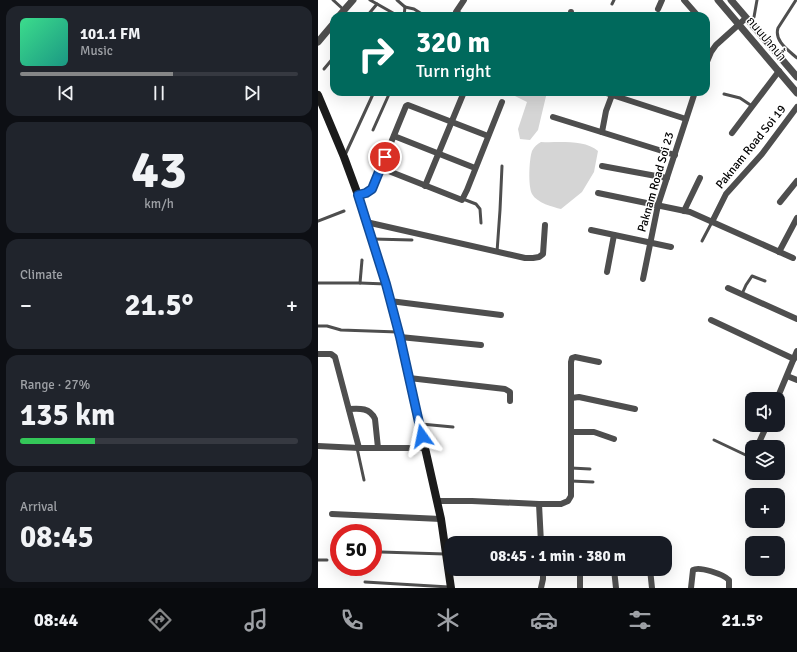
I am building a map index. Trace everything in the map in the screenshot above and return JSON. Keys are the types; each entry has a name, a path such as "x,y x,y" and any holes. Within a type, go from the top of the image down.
{"main road":[{"path":"318,95 358,195 386,284 409,378 444,536"},
{"path":"450,576 451,587"}],"street":[{"path":"343,12 353,0"},
{"path":"456,12 464,0"},
{"path":"658,9 662,0"},
{"path":"684,0 694,12"},
{"name":"ถนนปากน้ำ","path":"718,0 797,93"},
{"name":"ถนนปากน้ำ","path":"730,0 797,75"},
{"path":"710,50 739,24 748,20"},
{"path":"318,42 330,28"},
{"path":"732,133 779,71"},
{"path":"788,82 797,75"},
{"path":"425,186 462,96"},
{"path":"602,132 606,111 612,96"},
{"path":"615,96 686,119"},
{"name":"Paknam Road Soi 23","path":"643,280 658,205 694,96"},
{"path":"381,168 460,200 463,199 502,102"},
{"path":"358,195 366,193 372,189 406,106 408,105 488,136"},
{"name":"Paknam Road Soi 19","path":"712,222 726,194 762,154 797,107"},
{"path":"553,117 675,155"},
{"path":"394,136 475,168"},
{"path":"602,166 667,178"},
{"path":"684,211 700,178"},
{"path":"780,202 797,181"},
{"path":"598,194 684,211 793,258"},
{"path":"779,252 797,218"},
{"path":"366,222 496,252 529,258 539,257 543,254 545,225"},
{"path":"591,230 671,247"},
{"path":"608,272 614,235"},
{"path":"728,288 797,320"},
{"path":"390,301 501,315"},
{"path":"711,320 794,359"},
{"path":"399,335 481,346"},
{"path":"780,392 797,351"},
{"path":"318,354 331,354 335,357 358,448"},
{"path":"437,501 539,504 561,504 566,502 571,496 571,362 573,358 598,362"},
{"path":"787,376 797,380"},
{"path":"409,378 505,389 510,392 510,401"},
{"path":"571,398 579,397 635,409"},
{"path":"349,409 366,410 373,415 375,419 378,448"},
{"path":"571,432 596,433 614,439"},
{"path":"318,446 358,448 424,448"},
{"path":"539,504 541,536"},
{"path":"332,514 441,519"},
{"path":"691,588 693,570 697,568 726,577 729,580 729,588"},
{"path":"541,588 543,576"},
{"path":"580,576 580,588"},
{"path":"615,576 616,588"},
{"path":"651,576 652,588"}],"lane":[{"path":"333,0 341,12"},
{"path":"370,0 391,12"},
{"path":"397,0 405,7 414,9 419,12"},
{"path":"612,4 614,0"},
{"path":"748,20 754,17 757,0"},
{"path":"796,0 778,28 777,33 778,38 784,46 797,58"},
{"path":"370,12 377,4"},
{"path":"404,12 405,7"},
{"path":"324,69 330,62"},
{"path":"724,94 740,98 752,106"},
{"path":"344,157 372,96"},
{"path":"373,130 388,96"},
{"path":"496,252 502,166"},
{"path":"463,199 476,204 480,209 481,223"},
{"path":"318,221 344,211"},
{"path":"702,241 712,222"},
{"path":"372,239 412,240"},
{"path":"360,283 362,260"},
{"path":"742,294 752,276 766,281"},
{"path":"318,283 386,284"},
{"path":"318,326 327,326 341,330 399,335"},
{"path":"419,423 453,427"},
{"path":"714,440 745,456"},
{"path":"358,448 364,480"},
{"path":"571,468 590,469"},
{"path":"571,481 593,482"},
{"path":"382,552 444,554"},
{"path":"318,560 327,560"},
{"path":"365,582 451,587"}],"shaded area":[{"path":"515,96 546,96 538,130 530,140 520,139 518,129 527,102"},
{"path":"541,142 578,143 592,147 598,151 594,172 582,192 561,209 545,204 532,194 529,173 530,160 532,151"}],"route":[{"path":"385,157 372,189 366,193 358,195 386,284 400,337 422,436"}]}
